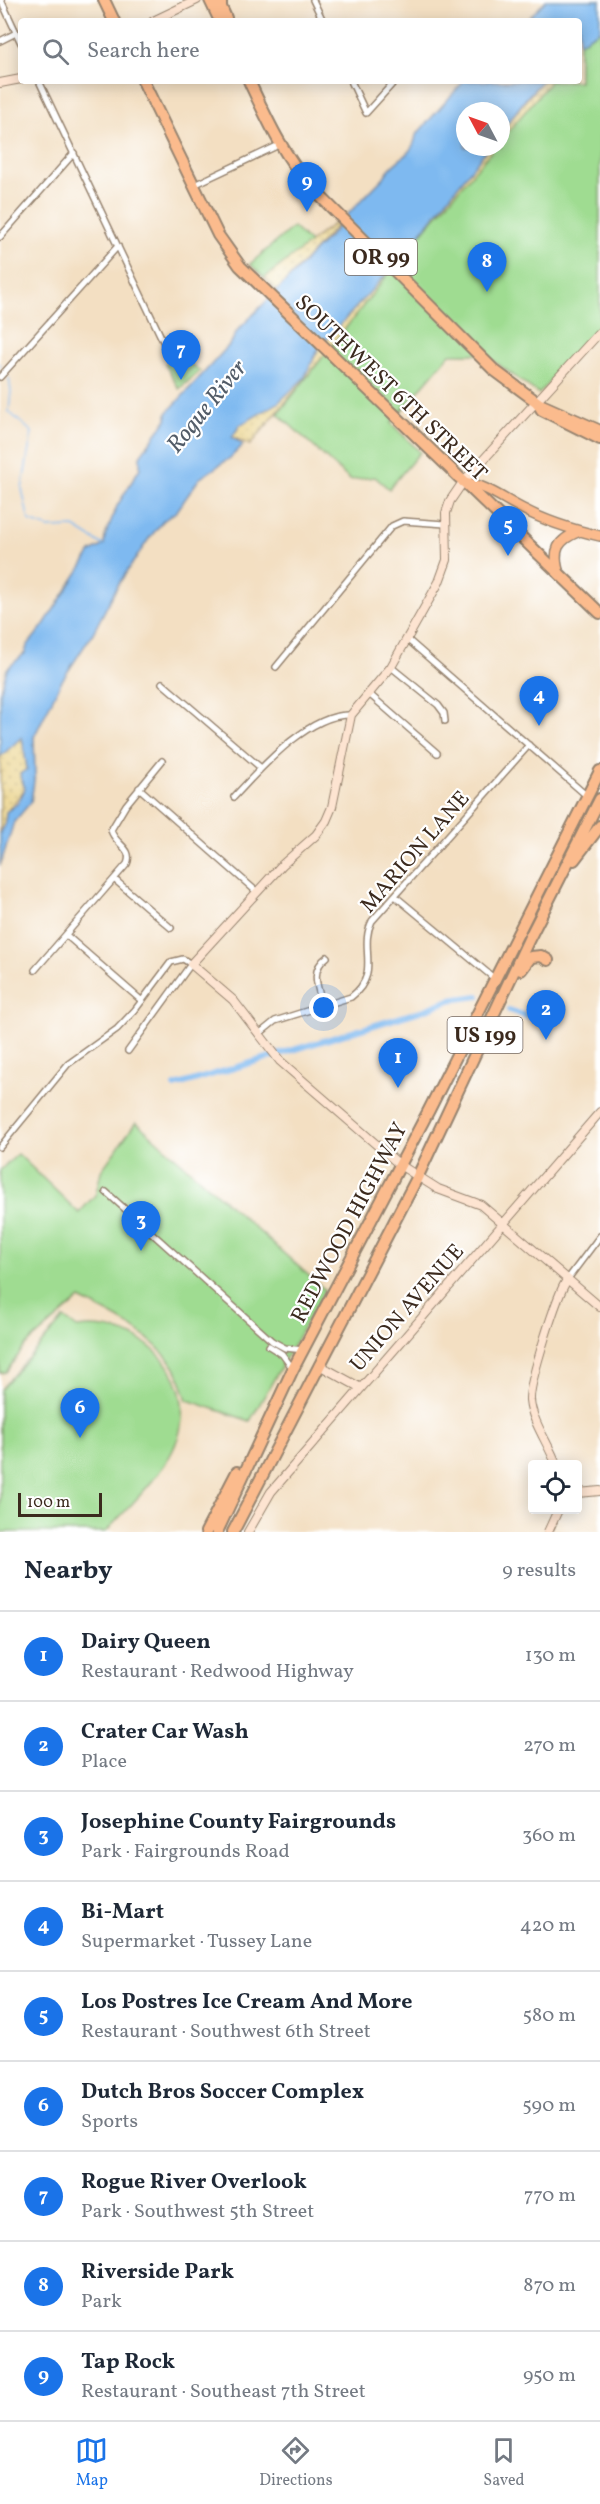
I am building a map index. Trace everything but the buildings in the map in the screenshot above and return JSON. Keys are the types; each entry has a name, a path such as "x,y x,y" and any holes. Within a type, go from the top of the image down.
{"highway":[{"path":"105,0 113,18"},
{"path":"210,0 219,18"},
{"path":"221,0 226,18"},
{"name":"SOUTHWEST 6TH STREET","path":"144,84 218,235 240,266 600,613"},
{"name":"OR 99","path":"250,84 279,145 294,167 494,370 537,402"},
{"path":"537,402 542,410 600,439"},
{"name":"REDWOOD HIGHWAY","path":"217,1532 293,1369 400,1165 600,771"},
{"name":"US 199","path":"552,892 600,799"},
{"path":"552,892 600,826"},
{"name":"REDWOOD HIGHWAY","path":"233,1532 417,1178 552,892"},
{"path":"481,1044 499,1019 525,962 531,957 541,956 549,960"},
{"path":"207,1532 258,1433 274,1409"}],"main road":[{"name":"OR 99","path":"537,402 600,430"},
{"path":"463,482 479,484 525,510 580,531 599,535"},
{"path":"559,574 555,561 561,542 580,531"}],"street":[{"path":"0,0 18,37"},
{"path":"159,18 197,0"},
{"path":"313,0 321,18"},
{"path":"0,41 16,33"},
{"path":"0,82 18,79"},
{"path":"40,84 172,360"},
{"path":"352,84 366,113 392,84"},
{"path":"194,185 279,145"},
{"path":"0,237 74,153"},
{"path":"0,376 118,246"},
{"path":"128,1051 191,964 257,892 316,835 326,821 332,807 351,715 391,667 443,573 447,551 445,524 450,501 463,482 600,332"},
{"path":"276,667 392,526 403,521 445,524"},
{"path":"407,639 587,796"},
{"path":"391,667 438,705 444,713 445,721"},
{"path":"162,683 261,768"},
{"path":"368,693 437,753"},
{"path":"234,797 261,768 326,719 334,715 351,715"},
{"name":"MARION LANE","path":"259,1034 275,1021 351,998 364,984 368,972 370,927 529,745"},
{"path":"35,970 127,864 130,856 112,836 111,830 139,788 162,761"},
{"path":"139,788 257,892"},
{"path":"114,879 171,928"},
{"path":"395,896 495,978"},
{"path":"66,935 142,1001"},
{"path":"323,1006 316,974 320,963 327,957"},
{"path":"0,1147 68,1064 117,1029 142,1001 171,962 183,959 233,1000 287,1067 400,1165 417,1178 438,1189 481,1205 600,1307"},
{"name":"UNION AVENUE","path":"248,1532 271,1492 600,1112"},
{"path":"106,1192 271,1343 293,1369"},
{"path":"554,1460 534,1416 530,1391 557,1297 600,1236"},
{"path":"271,1343 285,1348 304,1350"},
{"path":"319,1365 361,1388"},
{"path":"582,1493 600,1491"},
{"path":"548,1532 556,1514"}],"sand":[{"path":"539,84 549,84 510,131 510,119"},
{"path":"479,156 490,156 250,445 232,437 240,425 319,348"},
{"path":"341,221 277,291 264,278 336,222"},
{"path":"23,737 27,769 20,774 25,789 9,809 0,835 0,755"}],"green space":[{"path":"600,30 600,324 539,394 484,354 450,354 391,423 420,452 389,489 375,477 350,480 278,414 400,259 487,156 510,156 510,129 548,84 582,84 582,42"},
{"path":"293,227 310,243 264,278 250,264"},
{"path":"177,354 200,371 179,389 165,364"},
{"path":"136,1122 325,1290 250,1421 187,1400 175,1369 154,1344 131,1326 80,1299 25,1346 6,1372 0,1373 0,1170 18,1154 79,1213 96,1194 101,1171"},
{"path":"64,1318 77,1328 103,1328 126,1333 147,1345 164,1360 176,1379 182,1401 181,1425 173,1450 160,1472 106,1532 0,1532 0,1390"}],"water":[{"path":"546,0 600,0 600,30 582,41 582,18 529,18"},
{"name":"Rogue River","path":"461,84 539,84 510,120 510,102 456,102 456,156 482,156 400,259 319,348 304,378 278,403 240,425 232,437 243,445 230,458 199,479 177,511 163,521 148,540 118,585 93,633 61,682 34,737 35,774 31,802 14,822 0,866 0,834 5,824 6,812 18,803 25,789 20,774 27,769 22,737 0,757 0,693 7,669 25,653 27,646 43,626 91,552 104,545 105,536 117,506 140,468 140,456 167,419 167,413 231,343 237,331 333,233 341,221 392,166 407,154 416,135"}],"waterway":[{"path":"9,378 11,391 9,412 32,432 22,489 29,521 49,528 74,527 103,545"},
{"path":"175,1086 450,1000 478,996"},
{"path":"509,1010 529,1017"}],"place":[{"name":"Tap Rock","path":"307,212"},
{"name":"Riverside Park","path":"487,292"},
{"name":"Rogue River Overlook","path":"181,380"},
{"name":"Los Postres Ice Cream And More","path":"508,556"},
{"name":"Bi-Mart","path":"539,726"},
{"name":"Crater Car Wash","path":"546,1040"},
{"name":"Dairy Queen","path":"398,1088"},
{"name":"Josephine County Fairgrounds","path":"141,1251"},
{"name":"Dutch Bros Soccer Complex","path":"80,1438"}]}
